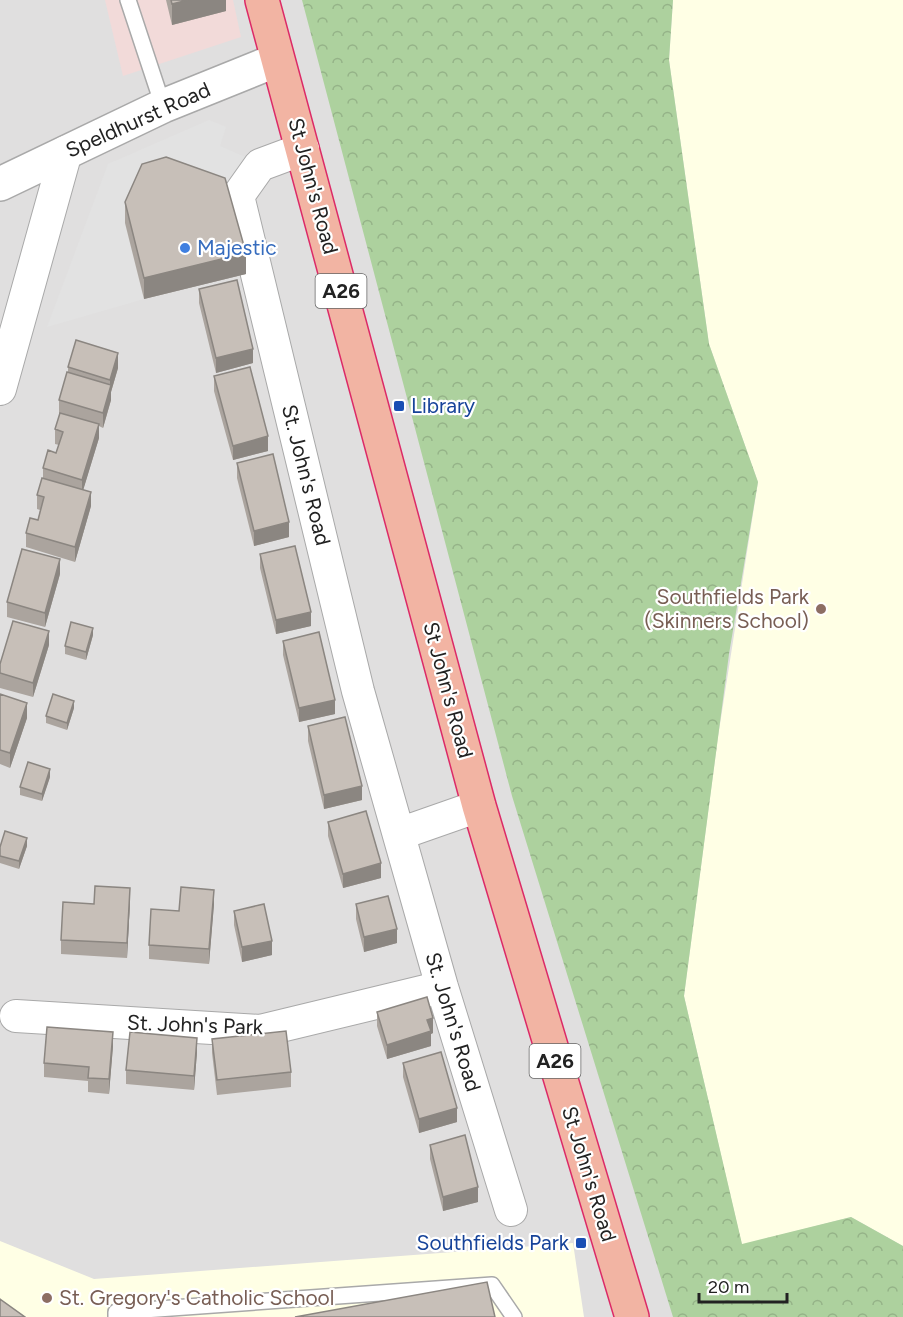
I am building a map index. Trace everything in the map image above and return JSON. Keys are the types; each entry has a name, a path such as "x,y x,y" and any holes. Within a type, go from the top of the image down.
{"highway":[{"name":"A26","path":"262,0 277,60"},
{"name":"St John's Road","path":"277,60 303,149 479,806 632,1317"}],"street":[{"name":"Speldhurst Road","path":"0,184 163,106 277,60"},
{"name":"St. John's Road","path":"303,149 260,165 238,196 358,691 442,987 511,1210"},
{"path":"2,375 66,152"},
{"path":"399,834 479,806"},
{"name":"St. John's Park","path":"16,1016 260,1031 442,987"}],"lane":[{"path":"128,0 163,106"},
{"path":"116,1317 116,1312 492,1286 514,1317"}],"shaded area":[{"path":"0,0 903,0 903,1317 0,1317"},
{"path":"105,0 233,0 241,37 123,76"},
{"name":"Southfields Park (Skinners School)","path":"673,0 903,0 903,1246 851,1217 742,1245 684,996 718,737 758,482 709,344 669,60"},
{"path":"209,120 226,127 220,146 252,160 235,200 125,223 144,299 47,327 108,164"},
{"path":"0,1241 94,1279 573,1243 584,1317 0,1317"}],"green space":[{"path":"302,0 673,0 669,60 709,344 758,482 729,654 684,996 742,1244 851,1217 903,1246 903,1317 673,1317 512,796"}],"building":[{"path":"171,0 188,0 172,4"},
{"name":"Majestic","path":"166,157 225,178 246,253 144,278 125,202 142,164"},
{"path":"237,280 253,349 216,358 199,289"},
{"path":"76,340 118,353 110,380 68,367"},
{"path":"250,367 268,436 233,446 214,376"},
{"path":"67,372 111,385 103,413 59,400"},
{"path":"60,413 99,424 82,480 43,468 48,450 56,453 63,432 55,429"},
{"path":"273,454 289,522 254,531 237,463"},
{"path":"42,478 91,492 75,547 26,533 30,518 38,520 44,497 37,495"},
{"path":"295,546 311,612 276,620 260,554"},
{"path":"22,549 60,559 45,613 7,602"},
{"path":"13,621 49,631 33,683 0,673 0,664"},
{"path":"71,622 93,628 86,652 65,646"},
{"path":"319,632 335,700 299,708 283,641"},
{"path":"0,694 27,703 10,753 0,750"},
{"path":"53,694 74,701 67,723 46,716"},
{"path":"345,717 362,786 324,795 308,726"},
{"path":"28,762 50,769 42,794 20,787"},
{"path":"366,811 381,863 343,874 328,822"},
{"path":"5,831 27,838 19,861 0,856"},
{"path":"95,886 130,888 127,943 61,940 63,902 94,904"},
{"path":"181,887 214,890 209,949 149,945 151,909 179,911"},
{"path":"388,896 397,929 364,937 356,904"},
{"path":"264,904 272,941 242,947 234,911"},
{"path":"427,997 433,1018 427,1020 431,1031 387,1045 377,1012"},
{"path":"47,1027 113,1032 109,1079 88,1078 89,1067 44,1063"},
{"path":"286,1031 291,1072 217,1080 212,1039"},
{"path":"130,1032 197,1038 194,1076 126,1070"},
{"path":"441,1052 457,1108 419,1119 403,1063"},
{"path":"465,1135 478,1187 443,1197 430,1145"},
{"path":"487,1282 495,1317 295,1317"},
{"path":"0,1299 25,1317 0,1317"}],"place":[{"name":"Majestic","path":"185,248"},
{"name":"Library","path":"399,406"},
{"name":"Southfields Park (Skinners School)","path":"821,609"},
{"name":"Southfields Park","path":"581,1243"},
{"name":"St. Gregory's Catholic School","path":"47,1298"}]}
